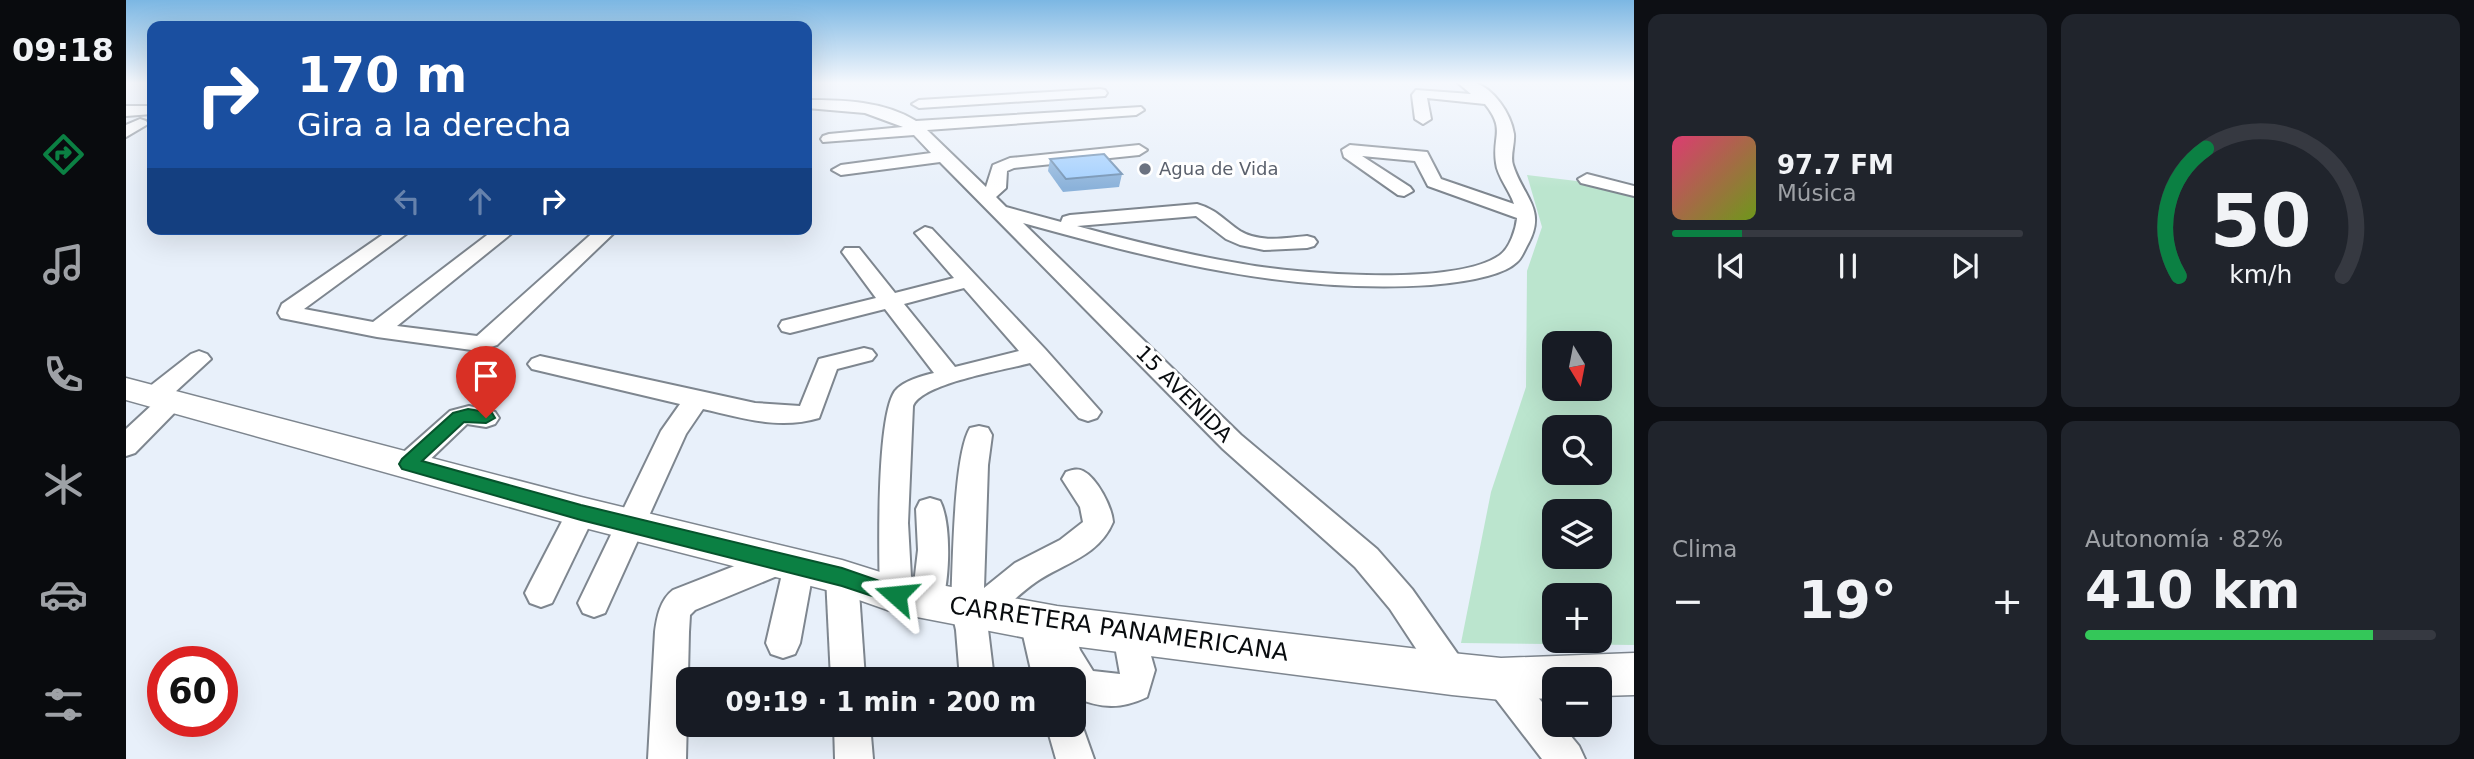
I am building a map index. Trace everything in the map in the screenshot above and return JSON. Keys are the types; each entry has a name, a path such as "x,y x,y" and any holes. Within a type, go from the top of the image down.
{"main road":[{"name":"CARRETERA PANAMERICANA","path":"151,395 581,512 842,577 912,598 1130,635 1452,674 1502,679 1634,674"}],"street":[{"path":"829,139 906,117"},
{"name":"15 AVENIDA","path":"917,117 951,163 1232,442 1366,558 1401,599 1452,674"},
{"path":"992,202 1151,252 1245,271 1320,279 1406,281 1467,276 1509,259 1525,229 1526,215 1504,164 1506,137 1503,117"},
{"path":"126,132 141,124"},
{"path":"992,202 999,169 1010,163 1139,150"},
{"path":"1404,191 1352,157 1350,150 1421,156 1434,183 1526,215"},
{"path":"841,170 951,163"},
{"path":"863,183 951,163"},
{"path":"1587,179 1634,191"},
{"path":"992,202 1009,201 1056,219 1077,222 1197,210 1213,216 1239,238 1269,243 1307,242"},
{"path":"925,233 1088,412"},
{"path":"395,235 290,309 289,313 466,344 489,340 603,235"},
{"path":"377,330 500,235"},
{"path":"852,252 950,377"},
{"path":"790,326 968,281"},
{"path":"912,598 893,523 900,406 909,392 950,377 1037,354"},
{"path":"540,365 697,399 782,415 801,415 810,412 827,364 864,355"},
{"path":"126,446 149,421 151,395 199,359"},
{"path":"594,603 674,431 697,399"},
{"path":"408,464 459,417 468,415 486,418"},
{"path":"976,667 973,630 974,466 979,435"},
{"path":"975,608 1029,570 1084,540 1094,530 1098,521 1096,511 1076,479"},
{"path":"912,598 933,550 930,509"},
{"path":"541,593 581,512"},
{"path":"667,759 672,632 678,605 684,600 788,564 783,643"},
{"path":"842,577 847,667"},
{"path":"1047,623 1081,684 1101,691 1127,689 1135,685 1138,670 1130,635"},
{"path":"1047,623 1049,667"},
{"path":"1502,679 1566,759"},
{"path":"853,737 854,759"},
{"path":"1068,737 1075,759"}],"green space":[{"path":"1527,175 1634,188 1634,645 1612,645 1612,583 1542,583 1542,644 1461,643 1491,492 1526,387 1527,271 1542,227"}],"building":[{"path":"1104,154 1122,174 1066,179 1050,159"}],"place":[{"name":"Agua de Vida","path":"1145,169"}],"route":[{"path":"486,418 468,415 459,417 408,464 581,512 842,577 896,595"}]}
